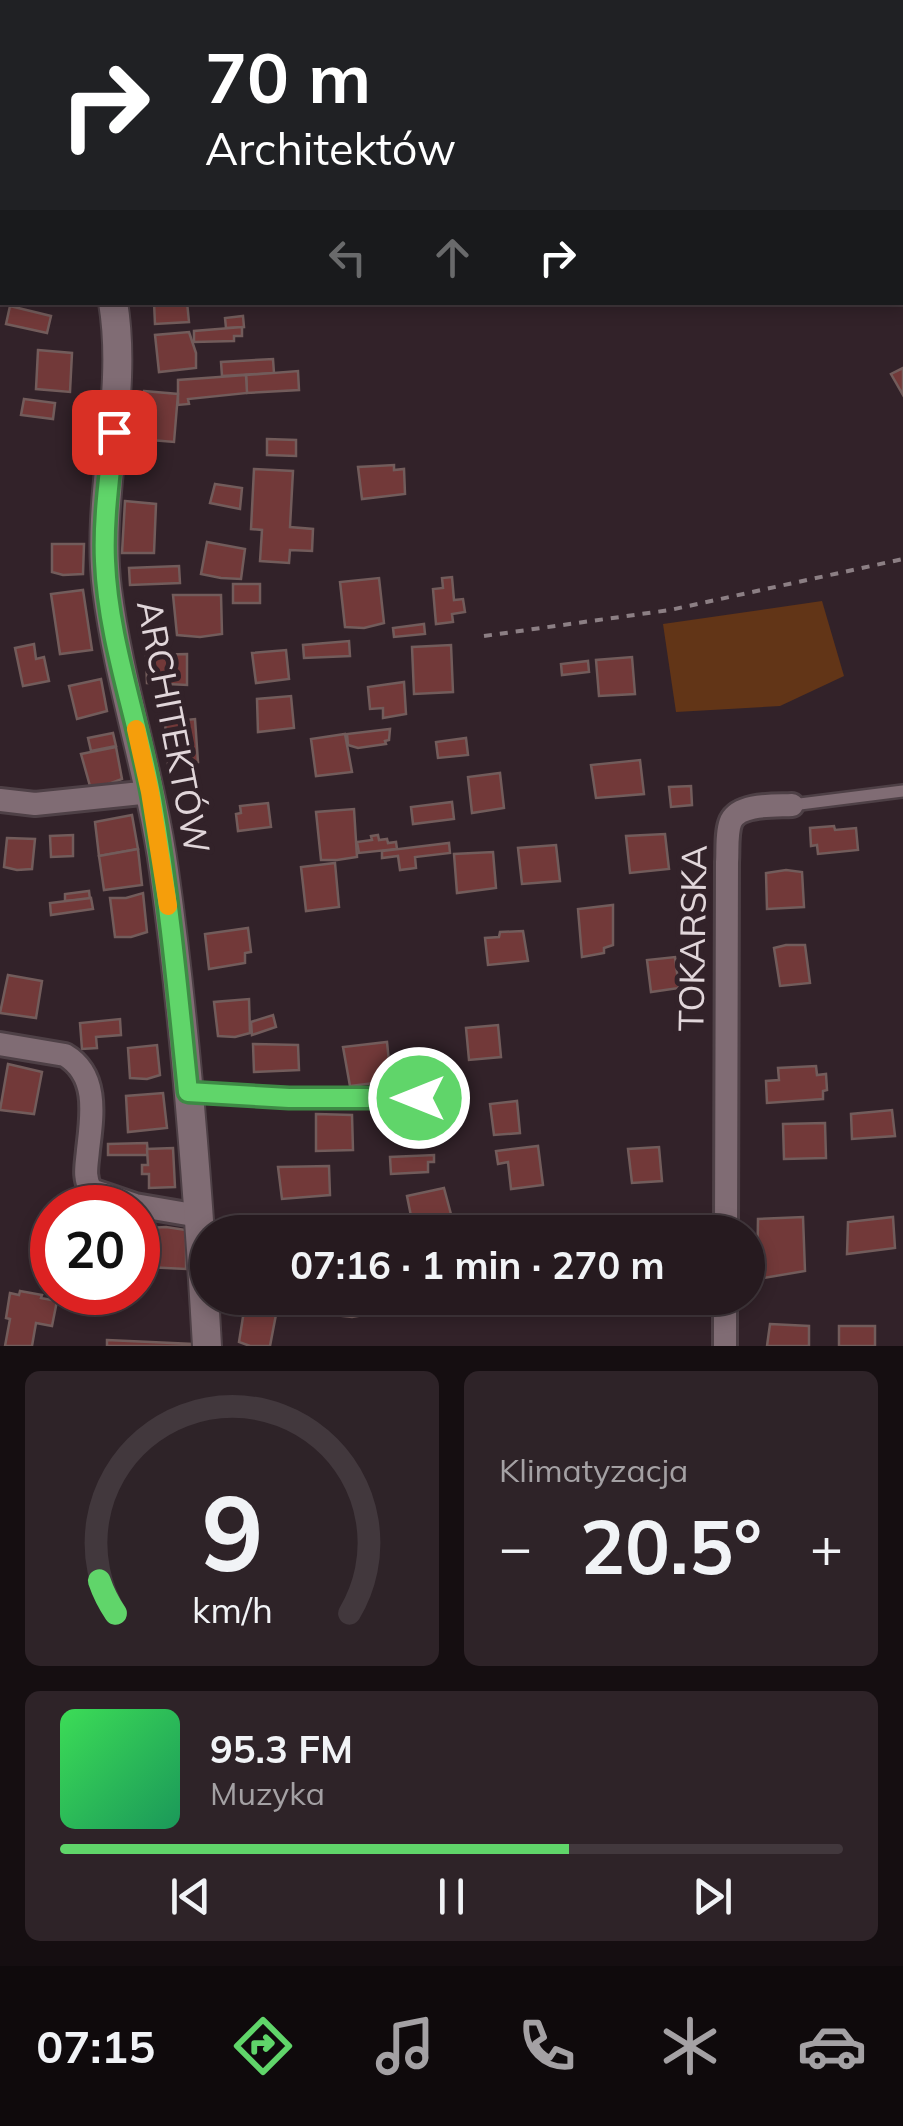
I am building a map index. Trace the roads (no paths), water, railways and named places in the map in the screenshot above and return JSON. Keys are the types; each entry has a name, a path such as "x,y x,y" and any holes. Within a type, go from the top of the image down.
{"street":[{"name":"ARCHITEKTÓW","path":"114,305 119,364 104,559 118,652 164,871 199,1215"},
{"path":"0,800 35,804 150,792"},
{"name":"TOKARSKA","path":"726,1215 730,822 740,812 792,804"},
{"path":"0,1044 68,1056 87,1076 91,1092 86,1178 90,1190 135,1205 193,1215"},
{"name":"ARCHITEKTÓW","path":"205,1315 207,1346"},
{"path":"725,1315 725,1346"}],"lane":[{"name":"TOKARSKA","path":"792,804 903,791"},
{"path":"188,1092 289,1098 419,1098"}]}
